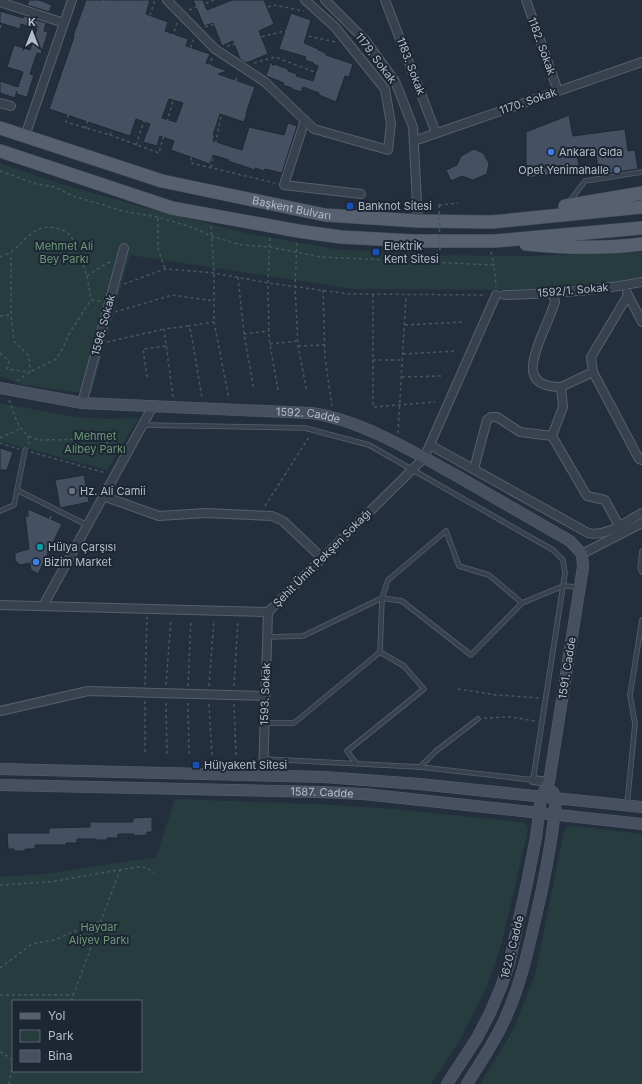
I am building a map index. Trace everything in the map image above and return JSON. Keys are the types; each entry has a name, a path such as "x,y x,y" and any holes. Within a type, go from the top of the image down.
{"main road":[{"name":"Başkent Bulvarı","path":"0,128 162,182 325,215 418,221 492,222 642,206"},
{"name":"Başkent Bulvarı","path":"0,150 172,208 298,231 341,237 493,246 642,228"},
{"path":"492,222 566,206 642,193"},
{"path":"493,246 559,248 626,246 642,244"},
{"name":"1592. Cadde","path":"0,388 82,403 310,413 334,418 361,427 424,458 570,541 582,554"},
{"name":"1591. Cadde","path":"549,782 583,567 582,554"},
{"name":"1587. Cadde","path":"0,769 371,780 642,807"},
{"path":"540,797 549,782"},
{"path":"549,782 556,798"},
{"name":"1587. Cadde","path":"0,785 350,794 642,824"},
{"name":"1620. Cadde","path":"447,1084 477,1038 501,987 526,890 536,837 540,797"},
{"name":"1620. Cadde","path":"467,1084 505,1021 520,980 542,889 552,838 556,798"}],"street":[{"path":"25,136 72,0"},
{"path":"167,0 216,49 265,82 314,129 388,150 391,124 385,89 335,27 305,0"},
{"name":"1183. Sokak","path":"385,0 436,133"},
{"name":"1182. Sokak","path":"526,0 558,91"},
{"name":"1179. Sokak","path":"327,1 365,40 395,81 413,127 418,221"},
{"path":"4,3 64,23"},
{"name":"1170. Sokak","path":"414,141 642,62"},
{"path":"0,103 11,106"},
{"path":"305,120 284,185 361,194"},
{"name":"1596. Sokak","path":"82,403 124,248"},
{"name":"1592/1. Sokak","path":"500,295 553,294 623,286 642,282"},
{"path":"623,286 642,322"},
{"path":"553,294 555,302 534,354 532,367 534,374 538,381 545,385 561,387 593,372"},
{"name":"Şehit Ümit Pekşen Sokağı","path":"0,605 268,612 424,458 500,295"},
{"path":"628,296 591,357 593,372 639,459 642,460"},
{"path":"552,436 563,407 561,387"},
{"path":"43,606 153,406"},
{"path":"474,469 487,420 491,417 497,417 520,432 552,436"},
{"path":"552,436 587,496 605,500 619,526"},
{"path":"430,445 588,533 604,533 642,513"},
{"path":"103,496 159,516 206,513 272,516 283,521 322,558"},
{"path":"582,554 642,523"},
{"name":"1593. Sokak","path":"263,776 268,612"},
{"path":"0,711 88,691 265,696"},
{"path":"533,780 549,782"}],"lane":[{"path":"566,206 585,181 642,172"},
{"path":"142,425 305,428 369,445 553,550 563,560 565,573 533,780 420,767 263,759"},
{"path":"0,511 14,505 25,450"},
{"path":"17,490 87,525"},
{"path":"264,722 294,723 380,652 382,598 388,580 446,530 459,566 489,575 522,603"},
{"path":"642,551 640,568 642,572"},
{"path":"267,637 303,636 382,598 402,601 471,655 522,603 563,586 580,587"},
{"path":"627,806 635,724 630,695 642,620"},
{"path":"357,764 346,751 424,690 404,666 380,652"},
{"path":"420,767 436,751 478,719"}],"path":[{"path":"104,0 66,122 110,135 159,153 173,100 196,30 274,5 321,14"},
{"path":"86,129 129,0"},
{"path":"110,135 155,0"},
{"path":"136,145 180,13 214,0"},
{"path":"0,28 4,3"},
{"path":"284,185 191,163 195,111 216,49 284,31 350,45"},
{"path":"211,168 221,116 241,67 275,57 344,84"},
{"path":"440,250 439,205 458,203"},
{"path":"160,204 158,217 158,248 165,269"},
{"path":"210,215 214,273 214,322 230,409"},
{"path":"0,257 11,253 32,234 44,226 63,229 74,239 87,276 91,300"},
{"path":"271,226 268,283 269,331 278,390"},
{"path":"298,231 295,286 298,346 307,392"},
{"path":"493,246 494,265"},
{"path":"0,353 9,361 7,369 30,372 29,356 14,341 11,315 11,253"},
{"path":"87,276 107,263 121,261"},
{"path":"113,288 165,269 214,273 268,283 349,294 500,295"},
{"path":"238,277 244,334 254,390"},
{"path":"323,290 325,358 334,418"},
{"path":"106,315 172,294 214,301"},
{"path":"373,294 373,407 435,402"},
{"path":"397,444 406,295"},
{"path":"0,316 11,315"},
{"path":"98,345 164,328 214,322"},
{"path":"405,325 463,322"},
{"path":"188,326 191,332 204,408"},
{"path":"164,328 174,407"},
{"path":"244,334 269,331"},
{"path":"270,344 298,341"},
{"path":"298,346 324,345"},
{"path":"147,377 143,348 166,346"},
{"path":"403,354 456,351"},
{"path":"373,360 403,360"},
{"path":"402,377 442,376"},
{"path":"0,438 20,429"},
{"path":"259,516 313,430"},
{"path":"0,444 114,475"},
{"path":"145,755 147,609"},
{"path":"167,755 166,693 172,609"},
{"path":"189,755 188,694 192,610"},
{"path":"212,756 208,695 214,610"},
{"path":"236,756 234,696 238,611"},
{"path":"458,689 497,695 546,699"},
{"path":"478,719 510,717 542,722"},
{"path":"0,885 49,882 146,867 154,874"},
{"path":"71,1000 120,870"},
{"path":"0,968 32,944 54,940 102,920"},
{"path":"0,994 74,994"},
{"path":"0,1052 12,1057 9,1084"}],"green space":[{"name":"Mehmet Ali Bey Parkı","path":"0,163 48,180 142,207 246,233 335,249 419,255 527,256 642,252 642,278 552,289 354,289 130,255 91,394 24,385 0,376"},
{"name":"Mehmet Alibey Parkı","path":"0,403 75,417 109,419 139,418 107,470 0,441"},
{"name":"Haydar Aliyev Parkı","path":"175,799 336,805 394,809 521,822 526,824 528,830 500,950 486,988 458,1043 431,1084 0,1084 0,877 44,874 156,857"},
{"path":"574,826 642,834 642,1084 480,1084 513,1030 535,975 564,832 567,827"}],"building":[{"path":"29,0 39,0 52,5 49,12 27,5"},
{"path":"86,0 150,0 146,14 168,22 165,31 188,39 186,46 210,54 206,63 227,71 218,74 255,87 244,122 220,114 213,135 215,135 213,141 242,150 249,127 284,135 288,123 297,126 282,173 265,169 264,171 255,168 255,170 213,155 210,164 171,150 174,141 160,136 157,146 143,142 150,124 136,119 130,136 49,109 74,37 73,36","holes":["169,99 183,103 176,122 162,118"]},
{"path":"193,0 203,0 207,10 232,0 264,0 274,24 259,31 268,54 246,63 240,59 233,41 222,46 213,23 204,26"},
{"path":"0,11 23,18 24,16 46,23 44,31 48,32 41,54 37,53 30,74 34,75 27,97 16,94 15,98 0,93 0,81 18,87 23,72 7,67 14,45 30,50 37,29 21,24 20,29 0,23"},
{"path":"291,13 311,20 304,43 326,53 326,55 353,64 349,77 345,76 336,102 303,87 301,92 292,89 283,85 284,83 266,76 271,61 273,66 274,64 288,69 288,71 297,74 296,76 313,81 318,66 305,60 306,57 279,49"},
{"path":"569,115 573,136 625,129 628,151 635,150 638,169 599,175 595,148 576,150 580,171 526,178 526,132"},
{"path":"474,149 483,153 489,163 487,174 473,180 462,176 451,181 446,170 457,165 461,156"},
{"path":"0,448 13,452 7,470 0,470"},
{"name":"Hz. Ali Camii","path":"84,475 89,502 60,508 55,480"},
{"name":"Hülya Çarşısı","path":"28,509 62,524 38,574 31,570 30,563 20,565 15,560 15,553 29,549 25,515 28,517"},
{"path":"152,817 152,832 147,832 147,835 134,836 134,834 118,834 118,838 107,838 107,840 77,839 77,843 66,843 66,845 35,845 35,849 25,849 25,851 14,851 14,849 8,849 7,833 49,833 49,828 90,827 90,822 133,822 133,818"}],"place":[{"name":"Ankara Gıda","path":"551,152"},
{"name":"Opet Yenimahalle","path":"617,170"},
{"name":"Banknot Sitesi","path":"350,206"},
{"name":"Elektrik Kent Sitesi","path":"376,252"},
{"name":"Hz. Ali Camii","path":"72,491"},
{"name":"Hülya Çarşısı","path":"40,547"},
{"name":"Bizim Market","path":"36,562"},
{"name":"Hülyakent Sitesi","path":"196,765"}]}
